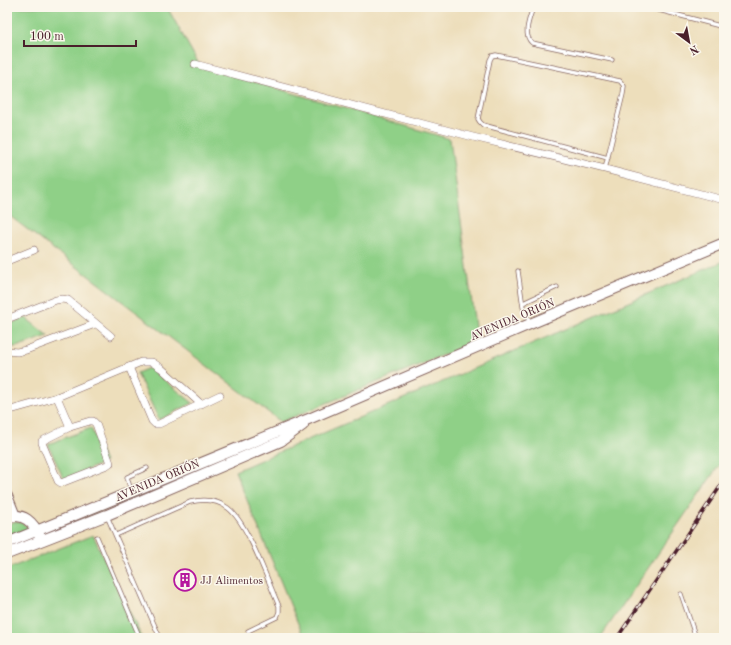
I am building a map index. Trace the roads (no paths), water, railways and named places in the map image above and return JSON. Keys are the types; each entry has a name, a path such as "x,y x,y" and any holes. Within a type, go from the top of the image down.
{"street":[{"path":"195,64 724,200"},
{"name":"AVENIDA ORIÓN","path":"7,543 311,418 724,243"},
{"path":"7,253 10,259 34,250"},
{"path":"7,320 56,300 62,299 68,300 111,336"},
{"path":"7,351 17,352 26,350 95,324"},
{"path":"7,411 57,398 129,367 148,361 161,368 201,404"},
{"path":"129,367 152,421 155,424 159,424 220,395"},
{"path":"57,398 70,427"},
{"name":"AVENIDA ORIÓN","path":"7,554 107,515 282,441 311,418"},
{"path":"93,421 110,461 107,465 60,483 42,442 45,439 70,427 93,421"},
{"path":"7,496 11,517 26,518 34,526 41,541"}],"lane":[{"path":"533,7 527,34 528,39 532,43 612,60"},
{"path":"648,7 724,27"},
{"path":"605,169 608,158 623,94 624,86 620,81 496,55 492,56 478,119 483,125 608,158"},
{"path":"518,271 523,303 530,324"},
{"path":"523,303 557,287"},
{"path":"132,492 127,477 147,468"},
{"path":"116,535 190,502 200,500 216,502 228,508 238,518 250,540 280,612 277,617 248,630"},
{"path":"107,515 160,638"},
{"path":"97,537 140,638"},
{"path":"681,594 696,638"}],"railway":[{"path":"617,638 724,481"}],"place":[{"name":"JJ Alimentos","path":"185,580"}]}
